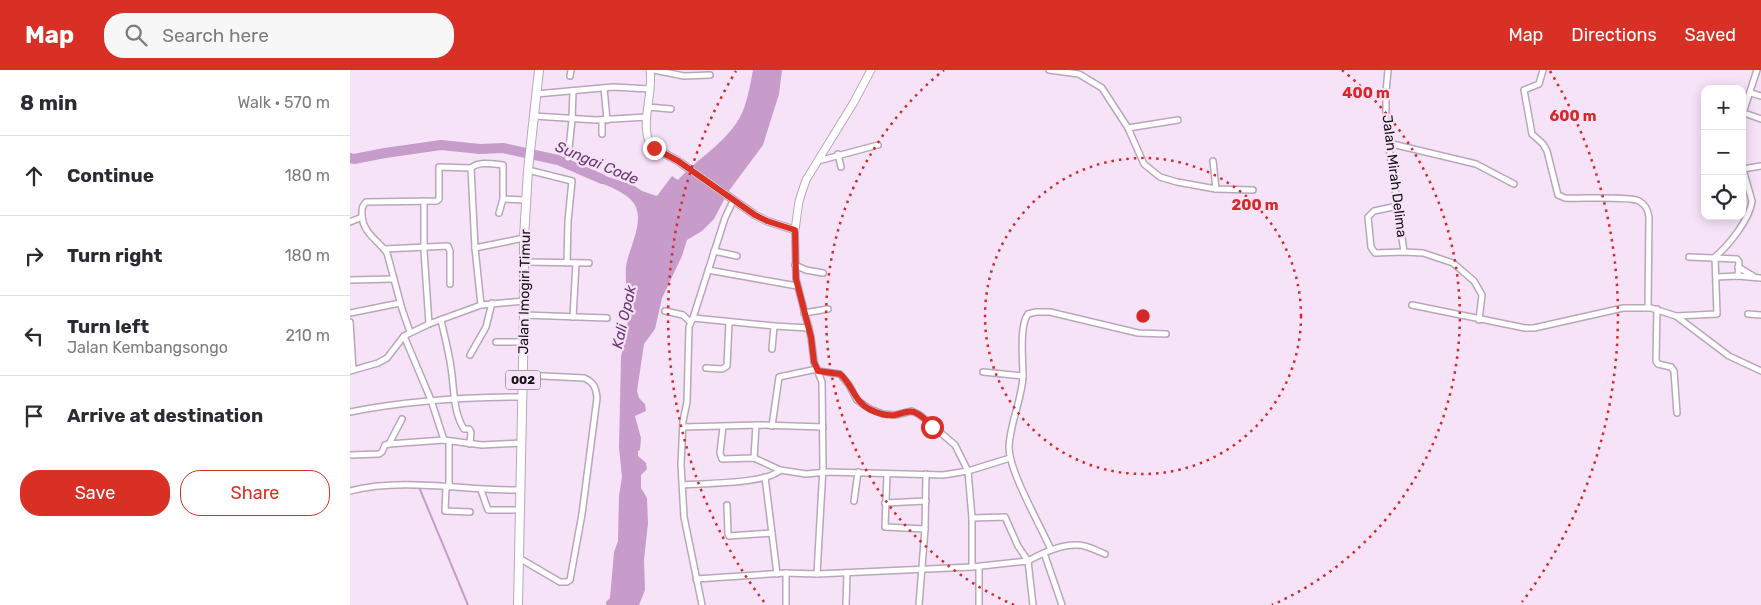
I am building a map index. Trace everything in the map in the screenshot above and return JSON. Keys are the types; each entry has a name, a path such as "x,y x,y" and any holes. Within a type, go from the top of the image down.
{"main road":[{"name":"Jalan Imogiri Timur","path":"518,605 524,342 524,238 528,170 539,70"}],"street":[{"path":"650,70 647,117 651,146 678,161 760,218 795,230"},
{"path":"654,70 710,75"},
{"path":"817,574 822,474 822,382 817,370 809,328 797,286 795,230 803,186 854,102 871,70"},
{"path":"1049,70 1079,74 1097,83 1128,128 1144,164 1155,174 1168,180 1216,189 1253,190"},
{"name":"Jalan Mirah Delima","path":"1388,70 1386,92 1388,143 1404,252"},
{"path":"1543,70 1539,84 1524,90 1524,96 1532,134 1544,144 1547,151 1558,195 1565,198 1635,199 1645,206 1648,212 1648,308"},
{"path":"1746,107 1758,73"},
{"path":"536,94 624,87 650,89"},
{"path":"602,134 604,88"},
{"path":"568,158 572,120 572,91"},
{"path":"1751,93 1761,96"},
{"path":"648,107 671,109"},
{"path":"534,116 572,120 647,117"},
{"path":"1746,116 1761,118"},
{"path":"1128,128 1178,120"},
{"path":"1388,143 1476,164 1514,184"},
{"path":"818,161 838,154 878,145"},
{"path":"838,154 841,167"},
{"path":"1213,161 1216,189"},
{"path":"410,332 384,249 366,230 362,217 362,208 366,202 437,200 439,167 471,168 475,164 479,164 503,166 503,198 499,213"},
{"path":"1746,168 1761,166"},
{"path":"471,168 475,248 481,305"},
{"path":"528,170 572,181 568,221 567,263"},
{"path":"1715,257 1720,253 1750,210 1752,201 1745,175"},
{"path":"503,198 526,200"},
{"path":"702,605 684,517 682,485 681,449 682,428 687,402 689,327 732,200"},
{"path":"424,201 424,247 429,324"},
{"path":"1398,206 1374,211 1368,216 1371,247 1375,253 1404,252 1423,254 1453,262 1474,281 1482,295 1479,320"},
{"path":"350,222 362,217"},
{"path":"475,248 524,238"},
{"path":"384,249 448,246 450,248 450,284"},
{"path":"714,251 738,256"},
{"path":"1690,257 1737,259 1739,262 1738,276"},
{"path":"1412,305 1524,328 1534,328 1622,308 1648,308 1676,316 1717,314 1715,257"},
{"path":"524,262 589,263"},
{"path":"573,317 576,263"},
{"path":"795,265 806,270 823,273"},
{"path":"1738,268 1758,277"},
{"path":"708,270 797,286"},
{"path":"1716,277 1758,277"},
{"path":"350,280 394,279"},
{"path":"350,322 352,371 388,358 404,336 429,324 481,305 524,301"},
{"path":"350,313 400,303"},
{"path":"470,355 486,327 492,303"},
{"path":"804,313 828,309"},
{"path":"1656,310 1656,361 1658,364 1672,368 1674,371 1677,413"},
{"path":"665,311 683,315 692,320 809,328"},
{"path":"1051,550 1026,499 1010,458 1009,447 1014,416 1023,386 1025,318 1028,314 1036,312 1050,312 1138,333 1166,334"},
{"path":"1748,314 1761,316"},
{"path":"524,315 607,318"},
{"path":"1676,316 1729,356 1761,371"},
{"path":"441,320 455,400 462,425 464,429 468,429 470,432 470,444"},
{"path":"706,368 722,369 727,366 729,322"},
{"path":"772,349 774,326"},
{"path":"404,336 447,441 445,511 470,512"},
{"path":"496,342 524,342"},
{"path":"772,426 779,377 817,370 840,374 849,385 857,400 870,409 883,414 895,415 912,411 920,415 955,445 968,472 972,518 972,567"},
{"path":"983,372 1023,376"},
{"path":"519,558 560,582 570,580 582,514 597,398 595,387 589,380 584,378 523,375"},
{"path":"350,412 431,400 522,397"},
{"path":"390,444 402,419"},
{"path":"682,428 756,425 823,427"},
{"path":"754,458 756,425"},
{"path":"723,427 720,453 722,459 754,458 780,470 806,474 858,472 943,475 968,472 1010,458"},
{"path":"350,455 378,454 382,452 385,445 390,444 447,441 482,445 521,443"},
{"path":"682,485 748,480 765,477 780,470"},
{"path":"854,501 858,472"},
{"path":"887,474 886,528 925,529"},
{"path":"920,605 925,529 926,474"},
{"path":"765,477 777,574"},
{"path":"350,491 384,485 520,490"},
{"path":"480,490 488,510 520,510"},
{"path":"885,503 926,501"},
{"path":"727,505 728,534 730,536 772,533"},
{"path":"972,518 1005,517 1018,546 1028,561 1033,605"},
{"path":"696,579 786,573 817,574 980,567 1028,561 1051,550 1080,544 1105,554"},
{"path":"1044,553 1062,605"},
{"path":"979,605 980,567"},
{"path":"786,573 786,605"},
{"path":"846,605 847,573"}],"shaded area":[{"path":"753,70 782,70 779,94 763,145 728,192 714,219 702,231 687,240 682,256 662,298 655,329 644,344 637,391 639,398 645,404 646,411 635,416 641,438 638,456 646,463 647,469 641,475 641,488 647,498 648,523 644,560 645,590 639,605 606,605 610,598 614,552 618,541 619,496 622,477 619,448 621,357 630,310 626,288 626,267 638,219 637,210 633,202 625,195 586,177 593,172 633,185 642,191 657,196 672,176 678,180 733,128 744,108"}],"waterway":[{"name":"Sungai Code","path":"350,158 354,159 441,145 480,149 503,148 558,160 602,179"},
{"path":"419,487 468,605"}],"route":[{"path":"654,148 678,161 755,215 795,230 797,286 811,337 814,362 818,371 840,374 849,385 857,400 870,409 883,414 895,415 912,411 925,419 932,427"}],"water label":[{"name":"Kali Opak","path":"624,317"}]}
